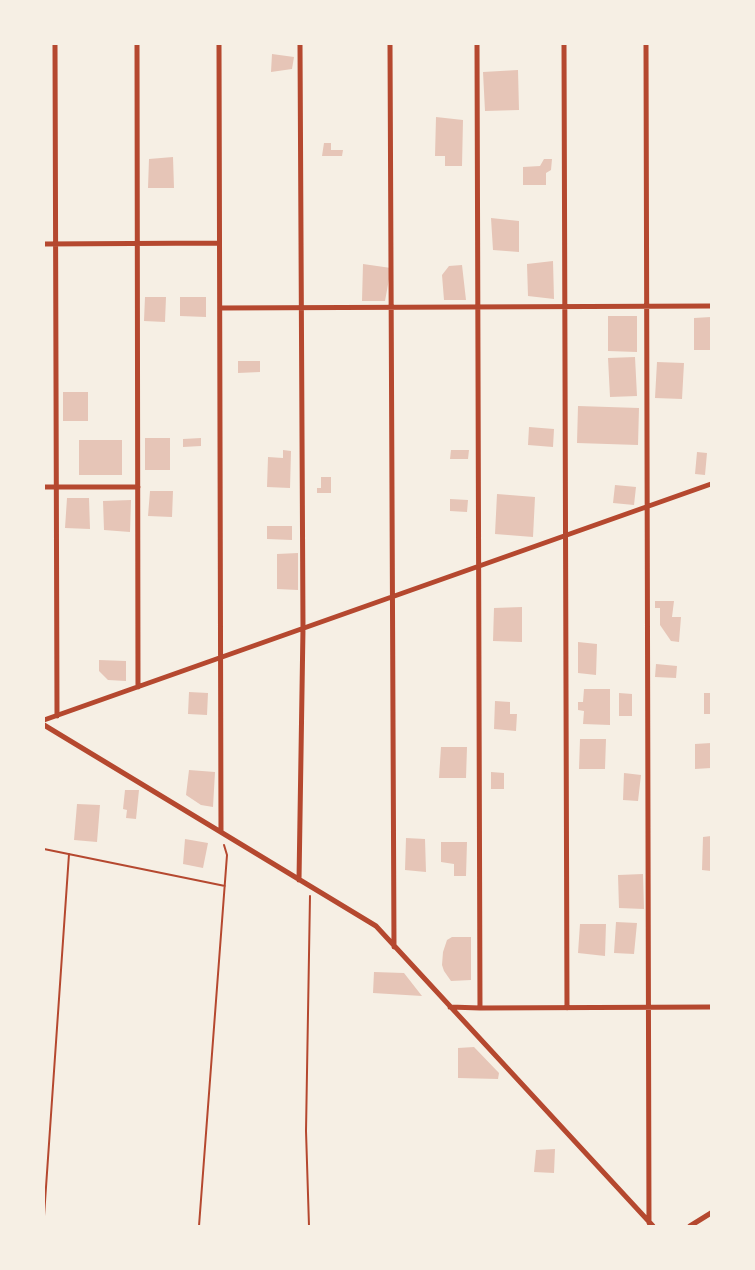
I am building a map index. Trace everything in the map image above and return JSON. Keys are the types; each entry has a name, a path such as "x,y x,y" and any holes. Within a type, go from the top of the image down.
{"street":[{"path":"55,44 57,716"},
{"path":"137,44 138,687"},
{"path":"219,44 221,832"},
{"path":"299,880 303,628 300,44"},
{"path":"390,44 394,947"},
{"path":"477,44 480,1008"},
{"path":"564,44 567,1008"},
{"path":"646,44 648,1007 651,1224"},
{"path":"44,244 219,243"},
{"path":"220,308 711,306"},
{"path":"44,720 711,484"},
{"path":"44,487 138,487"},
{"path":"44,725 376,926 651,1224"},
{"path":"450,1007 711,1007"},
{"path":"690,1226 711,1213"}],"path":[{"path":"199,1226 227,856 221,832"},
{"path":"44,849 224,886"},
{"path":"44,1216 69,854"},
{"path":"309,1226 306,1131 310,886"}],"building":[{"path":"272,54 294,57 292,69 271,72"},
{"path":"518,70 519,110 485,111 483,72"},
{"path":"436,117 463,120 462,166 445,166 445,156 435,156"},
{"path":"324,143 331,143 331,150 343,150 342,156 322,156"},
{"path":"173,157 174,188 148,188 149,159"},
{"path":"544,159 552,159 551,170 546,173 546,185 523,185 523,167 540,166"},
{"path":"491,218 519,221 519,252 493,250"},
{"path":"553,261 554,299 528,296 527,264"},
{"path":"363,264 391,268 385,301 362,301"},
{"path":"462,265 466,300 444,300 442,275 449,266"},
{"path":"145,297 166,297 165,322 144,321"},
{"path":"180,297 206,297 206,317 180,316"},
{"path":"608,316 637,316 637,352 608,351"},
{"path":"711,317 711,350 694,350 694,318"},
{"path":"635,357 637,396 610,397 608,358"},
{"path":"238,361 260,361 260,372 238,373"},
{"path":"657,362 684,363 682,399 655,398"},
{"path":"63,392 88,392 88,421 63,421"},
{"path":"578,406 639,408 638,445 577,443"},
{"path":"529,427 554,429 553,447 528,445"},
{"path":"145,438 170,438 170,470 145,470"},
{"path":"201,438 201,446 183,447 183,439"},
{"path":"79,440 122,440 122,475 79,475"},
{"path":"283,450 291,451 290,488 267,487 268,457 283,458"},
{"path":"451,450 469,450 468,459 450,459"},
{"path":"697,452 707,453 705,475 695,474"},
{"path":"321,477 331,477 331,493 317,493 317,488 321,488"},
{"path":"615,485 636,487 634,505 613,503"},
{"path":"150,491 173,491 172,517 148,516"},
{"path":"497,494 535,497 533,537 495,534"},
{"path":"67,498 89,498 90,529 65,528"},
{"path":"450,499 468,500 467,512 450,511"},
{"path":"131,500 130,532 104,530 103,501"},
{"path":"267,526 292,526 292,540 267,539"},
{"path":"298,553 298,590 277,589 277,554"},
{"path":"655,601 674,601 672,617 681,617 679,642 671,641 660,625 660,608 655,608"},
{"path":"522,607 522,642 493,641 494,608"},
{"path":"578,642 597,644 596,675 578,673"},
{"path":"99,660 126,661 126,681 108,680 99,671"},
{"path":"656,664 677,666 676,678 655,677"},
{"path":"584,689 610,689 610,725 583,724 584,711 578,710 578,702 583,702"},
{"path":"189,692 208,693 207,715 188,714"},
{"path":"619,693 632,694 632,716 619,716"},
{"path":"704,693 711,693 711,714 704,714"},
{"path":"495,701 510,702 510,714 517,714 516,731 494,729"},
{"path":"580,739 606,739 605,769 579,769"},
{"path":"711,743 711,768 695,769 695,744"},
{"path":"441,747 467,747 466,778 439,778"},
{"path":"189,770 215,772 213,807 201,805 186,795"},
{"path":"491,772 504,773 504,789 491,789"},
{"path":"624,773 641,775 638,801 623,800"},
{"path":"125,790 139,790 136,819 126,818 127,810 123,809"},
{"path":"77,804 100,805 97,842 74,840"},
{"path":"711,836 711,871 702,870 703,837"},
{"path":"406,838 425,839 426,872 405,870"},
{"path":"185,839 208,843 203,868 183,864"},
{"path":"441,842 467,842 466,876 454,876 454,864 441,862"},
{"path":"643,874 644,909 619,908 618,875"},
{"path":"616,922 637,923 634,954 614,953"},
{"path":"580,924 606,924 605,956 578,953"},
{"path":"452,937 471,937 471,980 451,981 444,971 442,965 443,952 447,940"},
{"path":"374,972 404,973 422,996 373,993"},
{"path":"474,1047 499,1073 498,1079 458,1078 458,1048"},
{"path":"555,1149 554,1173 534,1172 536,1150"}]}
